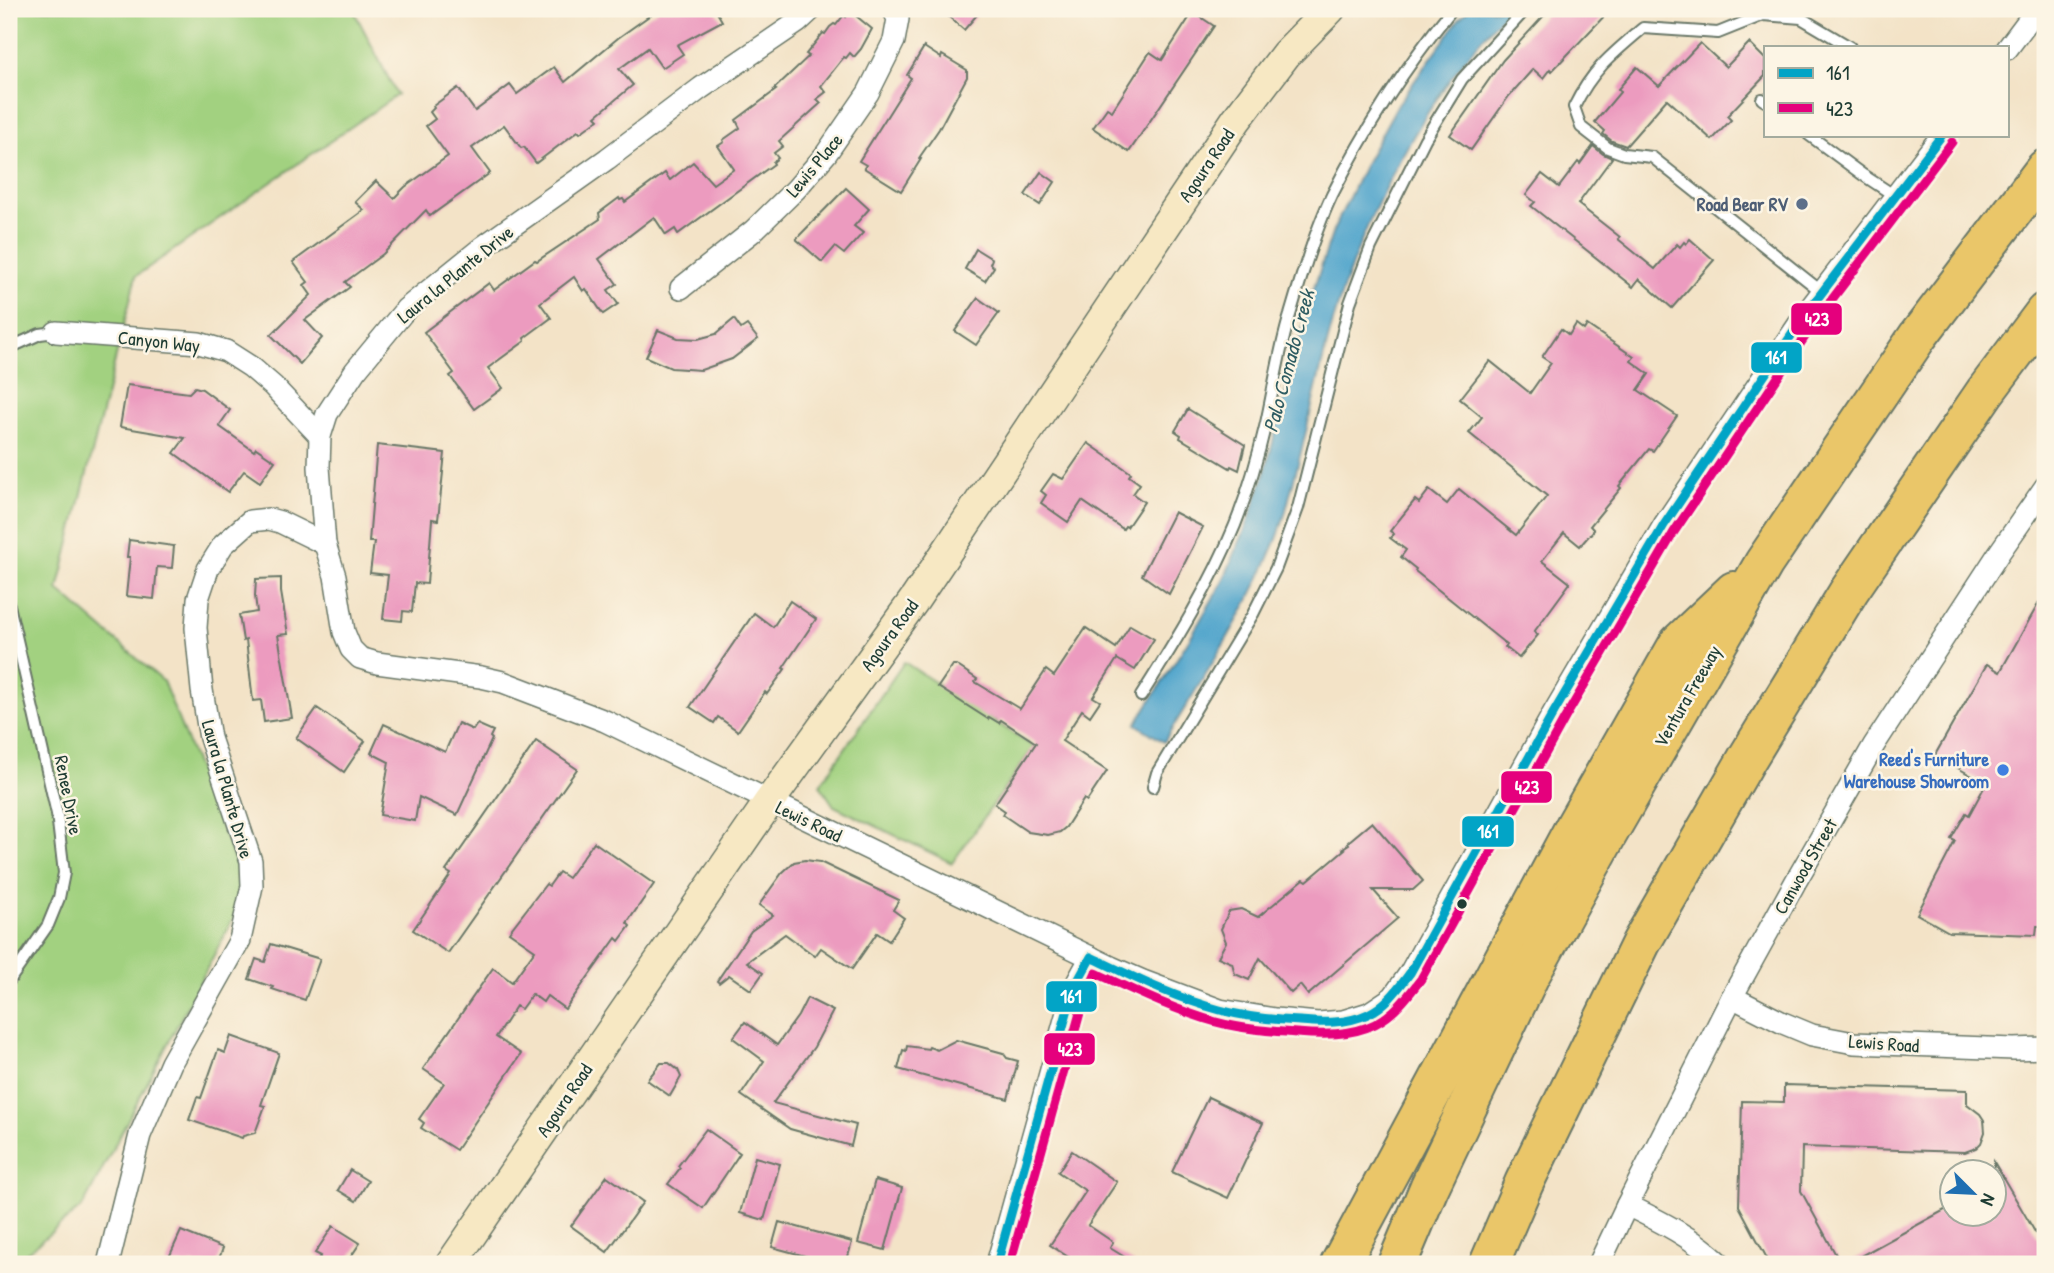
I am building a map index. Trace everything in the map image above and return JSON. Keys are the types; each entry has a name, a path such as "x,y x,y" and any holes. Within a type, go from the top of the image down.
{"highway":[{"name":"Ventura Freeway","path":"1397,1264 1429,1188 1529,977 1606,836 1764,563 1918,336 2045,169"},
{"path":"1489,1264 1524,1183 1641,943 1748,757 1849,591 1985,391 2045,312"},
{"path":"1342,1259 1575,827 1679,643 1764,563"}],"main road":[{"name":"Agoura Road","path":"451,1264 769,802 915,599 1236,120 1286,54 1330,9"}],"street":[{"name":"Laura la Plante Drive","path":"325,544 319,467 320,436 327,414 355,371 406,309 484,246 701,88 798,22 812,9"},
{"name":"Lewis Place","path":"681,288 753,231 796,189 826,154 868,93 894,41 898,19 893,9"},
{"path":"2008,48 2037,9"},
{"path":"1822,292 1941,136"},
{"name":"Lewis Road","path":"325,544 335,576 344,632 351,649 360,658 389,666 503,682 605,720 1091,957 1143,981 1220,1010 1318,1023 1343,1021 1369,1013 1393,997 1410,973 1554,712 1664,525 1822,292"},
{"name":"Canyon Way","path":"56,332 199,343 226,351 273,386 320,436"},
{"name":"Canwood Street","path":"1600,1264 1732,997 1874,745 2045,487"},
{"name":"Laura la Plante Drive","path":"108,1264 140,1135 172,1063 240,940 252,886 251,862 210,738 196,628 198,599 208,569 223,545 250,521 269,519 280,522 325,544"},
{"path":"997,1264 1071,998 1091,957"},
{"name":"Lewis Road","path":"1732,997 1812,1035 1854,1044 2045,1048"},
{"path":"1627,1205 1708,1251 1721,1264"}],"lane":[{"path":"1141,696 1184,629 1236,522 1265,426 1289,316 1332,197 1376,116 1422,45 1452,9"},
{"path":"1153,787 1157,773 1253,614 1276,568 1298,508 1350,303 1371,247 1425,139 1462,79 1527,9"},
{"path":"1822,292 1652,157 1608,148 1581,127 1574,107 1585,84 1611,55 1643,28 1718,33 1763,15 1801,18 1848,46"},
{"path":"1811,136 1895,196"},
{"name":"Canyon Way","path":"9,348 40,334 56,332"},
{"name":"Renee Drive","path":"9,605 57,814 64,873 59,898 48,925 9,981"}],"green space":[{"path":"9,9 353,9 397,95 136,276 58,590 163,681 247,892 83,1206 13,1264 9,1264"},
{"path":"904,662 1034,747 952,863 834,806 820,785"}],"water":[{"path":"1469,9 1509,9 1479,42 1425,117 1379,200 1344,286 1331,329 1277,539 1253,592 1164,742 1136,724 1223,581 1249,520 1265,473 1307,309 1333,231 1398,104"}],"building":[{"path":"659,9 715,9 722,21 677,45 683,54 662,68 648,48 619,69 633,85 596,116 599,119 580,133 578,131 536,163 504,125 472,148 490,173 430,216 426,210 383,254 345,282 350,287 305,320 322,338 300,364 271,335 311,295 304,285 308,282 293,262 364,210 355,202 376,181 394,198 448,156 426,126 435,119 430,112 433,106 458,88 475,111 510,85 517,94 554,67 565,82 618,38"},
{"path":"940,9 982,9 964,30"},
{"path":"1550,9 1611,9 1543,78 1533,69 1509,96 1471,150 1450,135 1503,60"},
{"path":"850,11 872,29 854,57 850,53 844,57 821,86 826,92 817,99 821,103 779,141 783,146 774,153 778,158 774,164 678,234 675,229 666,235 654,217 599,259 617,284 608,290 618,304 603,314 574,277 540,303 551,318 488,368 503,388 474,409 450,376 454,373 424,332 489,283 494,290 535,260 600,219 599,213 619,198 625,202 665,173 670,180 693,162 713,184 734,169 718,146 740,128 736,120 776,90 774,89 809,56 806,54 823,33 836,25 844,15 846,17"},
{"path":"1193,12 1214,26 1129,152 1093,128 1107,108 1112,111 1150,52 1162,60"},
{"path":"1700,43 1726,67 1749,43 1764,58 1764,77 1727,116 1731,120 1712,140 1667,99 1626,146 1603,134 1605,131 1595,122 1637,67 1659,86"},
{"path":"924,47 967,70 967,77 901,191 864,168 866,165 859,161 911,78 907,75"},
{"path":"1593,146 1612,158 1578,204 1655,269 1677,244 1680,247 1690,239 1714,260 1672,308 1639,279 1633,287 1531,206 1535,202 1526,195 1542,174 1559,187"},
{"path":"1041,172 1055,182 1040,205 1025,195"},
{"path":"846,188 869,209 854,226 863,233 844,254 835,247 822,262 796,239"},
{"path":"976,249 992,259 990,264 994,267 985,281 965,269"},
{"path":"978,298 999,313 976,345 955,331"},
{"path":"734,319 741,329 747,325 758,339 732,359 701,370 671,368 646,357 658,330 678,338 698,339 716,334"},
{"path":"1576,324 1584,330 1587,325 1634,357 1631,361 1649,374 1638,390 1677,416 1653,451 1649,449 1619,486 1621,488 1590,526 1594,530 1580,546 1564,533 1542,561 1570,583 1534,632 1538,635 1519,658 1505,647 1507,645 1415,571 1416,569 1401,557 1406,550 1390,538 1394,534 1390,531 1415,500 1419,503 1429,490 1447,504 1459,489 1516,535 1547,496 1469,433 1482,417 1460,399 1490,361 1530,393 1551,363 1542,357 1561,329 1569,335"},
{"path":"127,385 189,393 195,387 202,389 230,410 219,426 254,451 256,448 275,461 260,482 244,471 228,492 174,453 185,438 120,427"},
{"path":"1188,409 1245,445 1239,470 1231,466 1230,468 1180,438 1181,435 1175,431"},
{"path":"1088,443 1131,473 1129,476 1140,484 1133,494 1144,502 1123,529 1082,501 1068,522 1041,503 1046,495 1041,491 1053,474 1063,479"},
{"path":"377,445 445,453 438,520 432,519 427,584 415,583 412,612 403,611 402,621 383,619 388,575 370,573 374,542 369,542"},
{"path":"1174,512 1203,527 1169,594 1142,575"},
{"path":"129,540 174,546 172,568 157,567 154,599 126,596"},
{"path":"281,578 288,634 278,635 292,718 264,722 261,700 253,701 246,640 243,641 239,615 257,612 256,579"},
{"name":"Reed's Furniture Warehouse Showroom","path":"2045,592 2045,926 2037,926 2036,935 1949,932 1917,914 1955,841 1951,839 1966,813 1969,815 1986,784 1935,755 1987,664 2000,672"},
{"path":"790,601 816,619 783,668 785,669 738,731 718,717 714,723 690,707 754,613 773,627"},
{"path":"1130,625 1154,639 1135,670 1117,659 1093,697 1100,701 1090,716 1082,710 1062,741 1107,771 1087,801 1084,799 1060,832 1048,835 1028,832 1003,815 1005,811 995,804 1036,743 1001,720 999,723 989,717 988,719 938,687 953,665 956,665 977,679 975,682 1020,709 1046,670 1054,676 1086,628 1116,648"},
{"path":"317,708 365,741 344,772 296,738"},
{"path":"458,723 473,730 477,724 493,731 490,737 492,739 457,815 419,797 415,821 380,815 389,762 371,753 384,724 445,752"},
{"path":"536,741 577,769 448,953 413,930 451,874 446,871"},
{"path":"1372,822 1423,881 1413,890 1373,890 1398,918 1308,995 1300,985 1291,993 1260,958 1249,980 1235,974 1232,963 1218,957 1226,942 1221,929 1229,911 1241,909 1258,917 1304,879 1307,881"},
{"path":"594,842 654,884 627,923 630,926 619,941 616,938 565,1009 547,996 543,1002 532,994 521,1009 516,1006 496,1037 521,1054 456,1150 421,1128 424,1123 419,1119 444,1083 423,1069 493,968 512,982 535,950 509,932 546,884 549,886 559,872 568,878"},
{"path":"794,862 820,862 899,900 893,910 904,918 889,941 877,933 852,969 821,948 815,956 785,934 747,962 763,973 751,990 729,975 719,983 717,981 751,931 773,915 759,905 782,873"},
{"path":"271,944 320,959 305,1000 249,979 256,959 265,962"},
{"path":"807,998 833,1011 814,1047 773,1103 856,1125 851,1146 790,1129 741,1095 764,1061 733,1038 745,1022 777,1045"},
{"path":"231,1036 279,1053 261,1105 265,1106 255,1133 242,1138 189,1120 197,1097 201,1098 218,1050 225,1053"},
{"path":"956,1040 1003,1053 1007,1058 1018,1061 1008,1099 898,1069 903,1050 906,1051 907,1046 937,1050"},
{"path":"661,1063 669,1063 678,1070 681,1077 670,1096 647,1080"},
{"path":"1784,1085 1967,1090 1967,1104 1984,1120 1985,1132 1976,1148 1965,1152 1802,1147 1801,1191 1841,1264 1770,1264 1739,1206 1742,1101 1784,1102"},
{"path":"1208,1097 1263,1123 1228,1198 1172,1172"},
{"path":"706,1129 740,1153 703,1208 668,1184"},
{"path":"1072,1151 1117,1182 1088,1225 1113,1242 1110,1248 1136,1264 1079,1264 1050,1245 1086,1191 1058,1172"},
{"path":"755,1157 780,1164 764,1220 740,1213"},
{"path":"350,1170 368,1181 356,1201 338,1190"},
{"path":"607,1176 643,1202 607,1252 571,1226"},
{"path":"875,1180 902,1188 885,1250 858,1243"},
{"path":"2008,1186 2045,1249 2045,1264 1846,1264 1938,1214 1938,1228 2008,1228"},
{"path":"779,1222 852,1242 846,1264 835,1264 772,1247"},
{"path":"333,1226 360,1243 346,1264 316,1264 321,1256 315,1253"},
{"path":"181,1231 223,1248 217,1264 166,1264"}],"transit line":[{"name":"161","path":"997,1264 1071,998 1091,957 1154,987 1203,1005 1270,1019 1326,1022 1352,1020 1374,1011 1396,991 1410,973 1554,712 1664,525 1807,312 1941,136"},
{"name":"423","path":"1010,1264 1083,1002 1096,973 1155,1000 1216,1022 1286,1032 1326,1034 1356,1031 1382,1020 1406,998 1421,979 1565,718 1674,532 1817,319 1952,142"}],"place":[{"name":"Road Bear RV","path":"1802,204"},
{"name":"Reed's Furniture Warehouse Showroom","path":"2003,770"}],"water label":[{"name":"Palo Comado Creek","path":"1289,361"}]}
